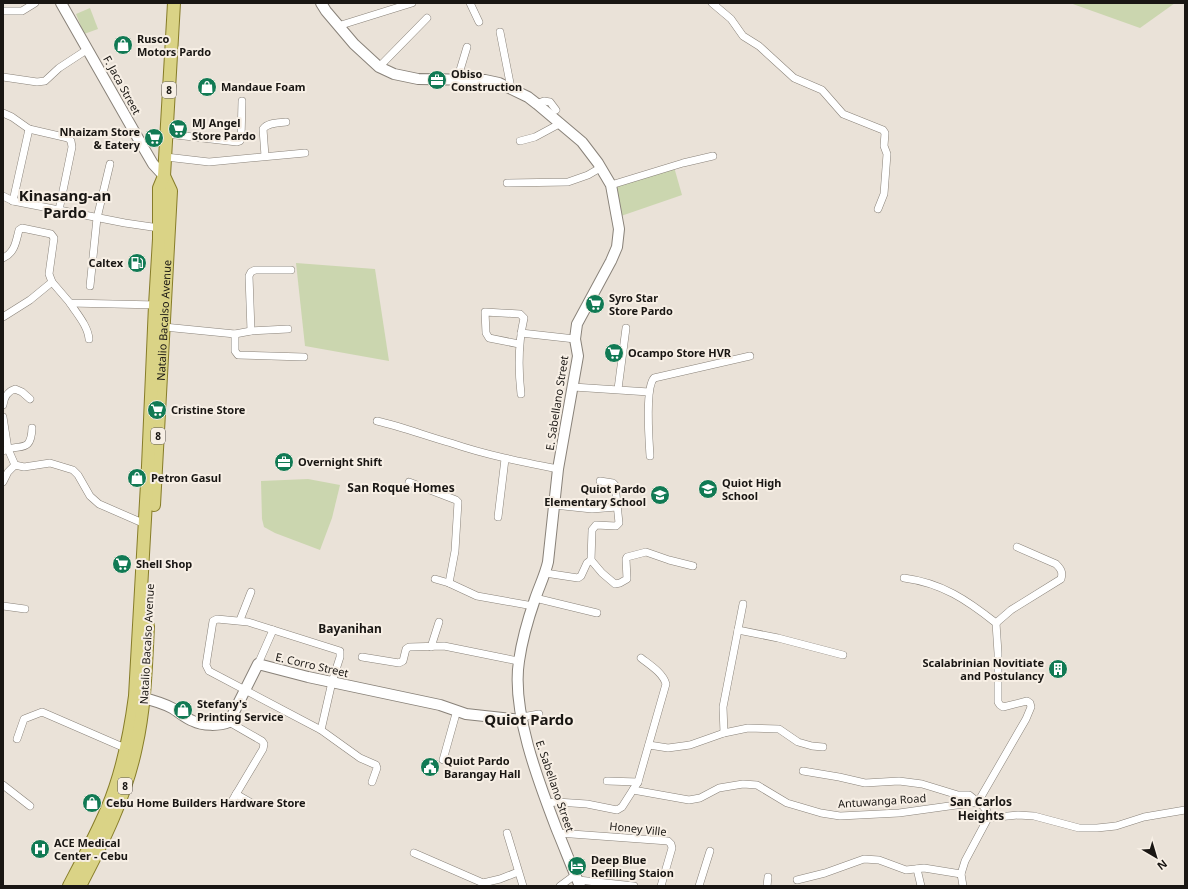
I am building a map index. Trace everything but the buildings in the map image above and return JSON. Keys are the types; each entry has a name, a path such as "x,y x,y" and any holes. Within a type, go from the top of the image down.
{"main road":[{"name":"Natalio Bacalso Avenue","path":"80,886 115,814 136,748 164,327 160,305 160,188 164,176 166,157 174,3"},
{"name":"Natalio Bacalso Avenue","path":"69,886 87,852 107,808 116,783 132,721 140,697 145,524 160,305 171,191 164,176"}],"street":[{"path":"3,11 22,11 35,3"},
{"name":"F. Jaca Street","path":"61,3 153,164 164,176"},
{"name":"E. Sabellano Street","path":"322,3 338,26 354,44 379,67 394,74 414,78 485,80 499,83 537,104 582,142 611,185 618,229 617,247 577,324 576,339 578,356 558,469 545,573 534,602 518,661 516,689 527,744 558,833 578,880"},
{"path":"338,26 412,3"},
{"path":"470,3 479,22"},
{"path":"712,3 731,19 743,36 759,46 794,78 822,90 843,114 883,130 885,133 884,146 887,154 884,194 878,209"},
{"path":"379,67 428,18"},
{"path":"500,32 510,88"},
{"path":"457,80 467,47"},
{"path":"3,77 37,82 45,81 59,68 88,49"},
{"path":"167,134 237,142 240,141 242,101"},
{"path":"537,104 544,101 550,102 556,110"},
{"path":"3,113 12,117 29,130 68,138 70,141 72,147 59,210"},
{"path":"265,156 264,126 286,122"},
{"path":"520,141 535,136 561,123"},
{"path":"13,201 29,130"},
{"path":"166,157 209,162 305,153"},
{"path":"611,185 683,163 713,156"},
{"path":"90,286 97,218 110,164"},
{"path":"507,183 568,182 588,175 600,168"},
{"path":"3,196 13,201 97,218 159,228"},
{"path":"3,258 13,251 19,230 22,228 51,234 54,238 49,274 52,282 70,303 86,328 89,334 89,339"},
{"path":"252,331 250,272 255,270 291,270"},
{"path":"3,317 30,300 52,282"},
{"path":"70,303 160,305"},
{"path":"519,344 489,338 486,333 484,312 520,314 524,318 519,344 519,378 521,394"},
{"path":"164,327 235,334 252,331 288,330"},
{"path":"618,389 626,328"},
{"path":"521,333 576,339"},
{"path":"235,334 235,351 238,354 304,357"},
{"path":"650,456 649,392 654,378 750,356"},
{"path":"573,387 649,392"},
{"path":"3,405 3,401 7,395 11,390 15,389 22,392 30,399"},
{"path":"3,417 6,450 15,465 24,467 50,463 68,468 76,472 90,496 100,504 145,524"},
{"path":"377,420 403,427 451,444 505,459 558,469"},
{"path":"6,450 20,447 29,443 32,428"},
{"path":"498,517 505,459"},
{"path":"3,482 8,472 15,465"},
{"path":"600,480 613,483 615,485 618,525 596,525 593,527 592,560 602,573 615,584 618,584 627,579 626,559 629,556 646,552 693,566"},
{"path":"410,482 458,502 455,551 449,584"},
{"path":"554,505 592,509 617,507"},
{"path":"996,623 1011,610 1061,579 1062,574 1060,568 1056,564 1017,547"},
{"path":"545,573 578,578 582,576 587,563 592,560"},
{"path":"904,578 922,581 946,590 974,605 996,623 998,652 998,702 1003,707 1027,701 1032,707 978,802"},
{"path":"435,579 477,596 534,602 597,613"},
{"path":"240,620 251,592"},
{"path":"724,733 722,707 743,604"},
{"path":"3,606 25,609"},
{"path":"321,730 332,682 340,657 340,651 240,620 217,619 213,621 206,665 209,671 321,730 360,758 376,765 377,768 372,782"},
{"path":"431,647 439,622"},
{"path":"258,664 273,630"},
{"path":"738,630 778,638 843,655"},
{"path":"362,657 399,663 403,661 406,649 412,647 444,646 518,661"},
{"path":"547,803 557,802 586,804 616,810 622,807 633,790 638,782 666,684 664,677 650,664 640,658"},
{"name":"E. Corro Street","path":"229,722 258,664 308,677 440,705 466,714 522,719"},
{"path":"140,697 170,707 194,722 207,725 224,724 229,722 262,741 264,744 263,749 234,798 255,805"},
{"path":"443,760 457,710"},
{"path":"17,739 24,719 33,714 42,712 125,748"},
{"path":"522,719 539,714"},
{"path":"649,745 668,748 690,744 724,733 748,728 779,728 798,742 823,747"},
{"path":"803,771 866,783 898,781 922,784 958,795 969,795 987,811 988,818 965,861 961,874 963,886"},
{"path":"608,780 638,782"},
{"name":"Antuwanga Road","path":"633,790 689,800 700,798 719,788 743,784 757,785 787,803 821,813 840,816 899,813 978,802"},
{"path":"3,785 30,806"},
{"path":"988,818 1018,815 1034,816 1079,828 1097,828 1116,826 1144,817 1185,810"},
{"path":"507,833 523,886"},
{"name":"Honey Ville","path":"558,833 668,841 672,848 661,886"},
{"path":"699,886 710,851"},
{"path":"414,853 483,883 500,879 518,872"},
{"path":"796,880 825,873 864,859 879,860 906,870 930,869 961,874"},
{"path":"917,869 921,886"},
{"path":"767,886 768,877"},
{"path":"560,886 578,880 634,886"}],"green space":[{"path":"1070,3 1175,3 1140,28"},
{"path":"90,8 98,29 84,34 76,14"},
{"path":"674,167 682,195 621,216 616,187"},
{"path":"296,263 375,269 389,361 305,346"},
{"path":"308,479 340,485 332,518 320,550 275,533 264,527 262,519 261,481"}],"place":[{"name":"Rusco Motors Pardo","path":"123,45"},
{"name":"Obiso Construction","path":"437,80"},
{"name":"Mandaue Foam","path":"207,87"},
{"name":"MJ Angel Store Pardo","path":"178,129"},
{"name":"Nhaizam Store & Eatery","path":"154,138"},
{"name":"Caltex","path":"137,263"},
{"name":"Syro Star Store Pardo","path":"595,304"},
{"name":"Ocampo Store HVR","path":"614,353"},
{"name":"Cristine Store","path":"157,410"},
{"name":"Overnight Shift","path":"284,462"},
{"name":"Petron Gasul","path":"137,478"},
{"name":"Quiot High School","path":"708,489"},
{"name":"Quiot Pardo Elementary School","path":"660,495"},
{"name":"Shell Shop","path":"122,564"},
{"name":"Scalabrinian Novitiate and Postulancy","path":"1058,669"},
{"name":"Stefany's Printing Service","path":"183,710"},
{"name":"Quiot Pardo Barangay Hall","path":"430,767"},
{"name":"Cebu Home Builders Hardware Store","path":"92,803"},
{"name":"ACE Medical Center - Cebu","path":"40,849"},
{"name":"Deep Blue Refilling Staion","path":"577,866"}],"district":[{"name":"Kinasang-an Pardo","path":"65,204"},
{"name":"San Roque Homes","path":"401,488"},
{"name":"Bayanihan","path":"350,629"},
{"name":"Quiot Pardo","path":"529,720"},
{"name":"San Carlos Heights","path":"981,809"}]}
